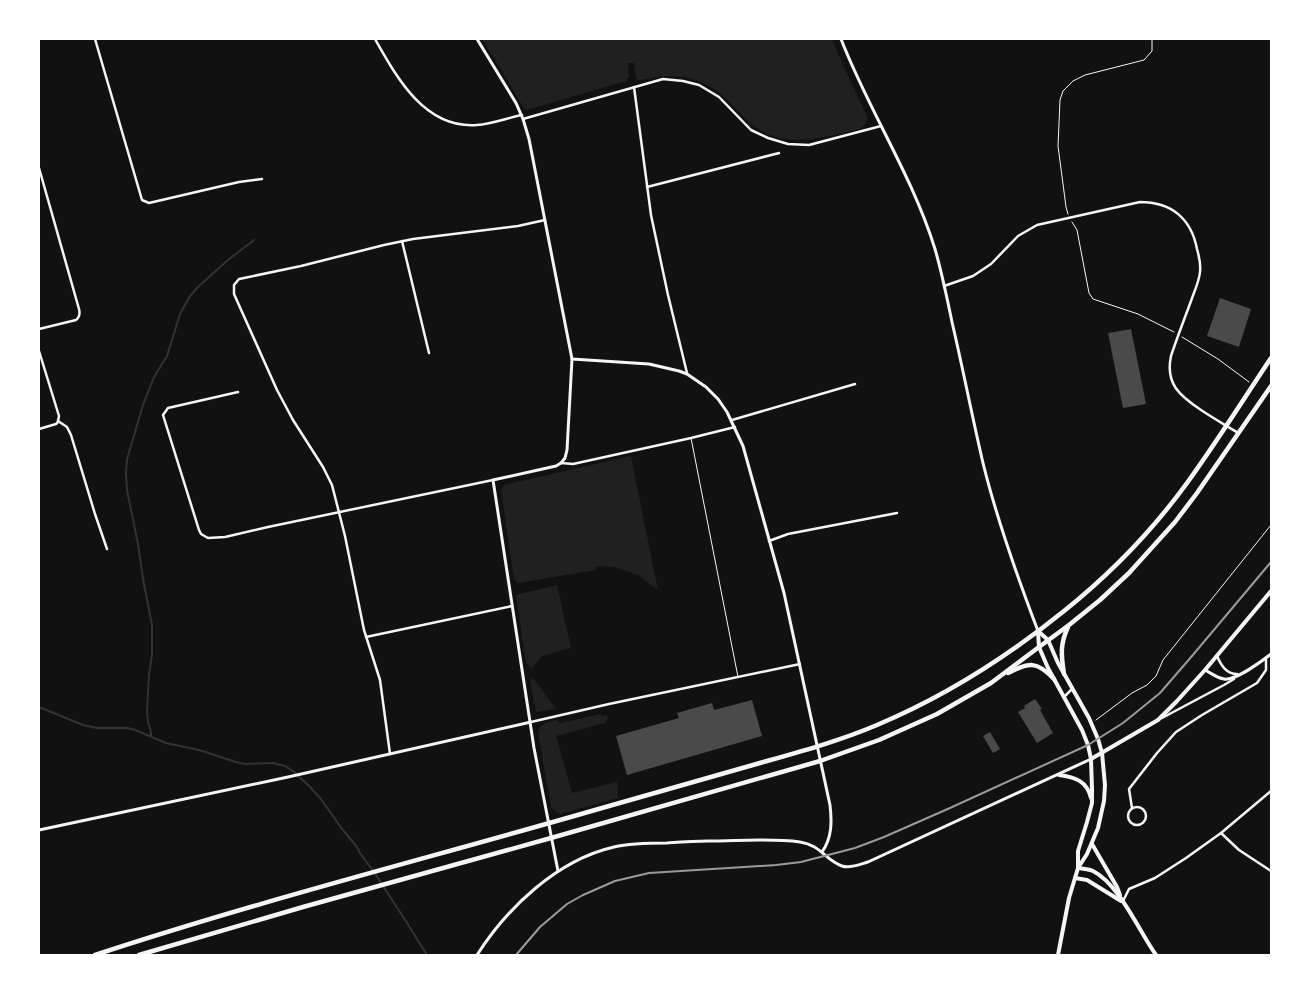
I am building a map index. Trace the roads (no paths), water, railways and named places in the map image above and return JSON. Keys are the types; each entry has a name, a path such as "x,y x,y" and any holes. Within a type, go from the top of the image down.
{"highway":[{"path":"95,955 223,914 817,747 876,726 932,699 982,670 1038,631 1066,610 1117,563 1164,512 1186,484 1271,358"},
{"path":"139,955 820,761 880,740 930,717 991,683 1069,625 1107,593 1151,550 1197,493 1271,386"},
{"path":"1064,674 1061,649 1063,637 1069,625"},
{"path":"998,678 1030,664 1046,670 1054,679"}],"main road":[{"path":"1091,759 1158,720 1205,670 1271,592"},
{"path":"1038,631 1048,640 1064,674 1089,718 1102,754 1105,785 1101,816 1092,844 1078,868 1069,898 1058,955"},
{"path":"1038,631 1039,647 1082,730 1091,759 1092,803 1078,851 1078,868"},
{"path":"1059,774 1084,784 1089,790 1092,803"},
{"path":"1092,844 1117,887 1122,902"},
{"path":"1078,868 1092,870 1114,889 1156,955"},
{"path":"1075,878 1088,880 1122,902"}],"street":[{"path":"95,39 142,200 148,203 262,178"},
{"path":"375,39 410,93 425,108 439,118 456,124 477,125 522,117 663,79 699,85 719,97 751,130 788,144 809,145 881,126"},
{"path":"238,392 168,408 163,415 201,534 206,538 225,537 551,468 561,463 565,458 572,359 529,139 522,117 507,86 478,39"},
{"path":"842,39 853,68 921,209 935,248 986,474 1013,564 1038,631"},
{"path":"634,87 651,215 687,374"},
{"path":"647,187 779,153"},
{"path":"39,168 80,313 76,320 39,329"},
{"path":"944,286 973,276 990,264 1018,236 1037,224 1140,202 1165,206 1179,215 1188,225 1195,239 1200,261 1197,283 1169,363 1171,380 1185,400 1239,434"},
{"path":"390,754 377,665 366,637 340,512 332,485 288,411 234,294 233,288 235,283 244,278 384,245 518,226 545,220"},
{"path":"402,242 429,353"},
{"path":"39,351 59,416 56,424 39,429"},
{"path":"572,359 649,364 687,374 712,393 732,420 745,453 784,593 830,805 829,837 822,852"},
{"path":"732,420 855,384"},
{"path":"58,421 67,427 71,435 107,548"},
{"path":"561,463 573,464 735,427"},
{"path":"493,480 530,722 558,871"},
{"path":"769,541 788,534 897,513"},
{"path":"366,637 512,606"},
{"path":"1205,670 1224,679 1232,678 1271,654"},
{"path":"1217,656 1228,672 1233,674 1241,673"},
{"path":"1132,808 1129,789 1165,744 1176,732 1190,722 1257,682 1266,670 1266,658"},
{"path":"39,830 390,754 609,704 800,664"},
{"path":"1158,720 1224,686 1241,673"},
{"path":"1064,697 1072,689"},
{"path":"477,955 490,936 512,911 544,880 585,857 602,850 636,843 745,840 801,842 814,846 842,866 853,866 868,862 1091,759"},
{"path":"1122,902 1129,889 1164,873 1221,833 1271,791"},
{"path":"1138,806 1145,811 1145,820 1141,824 1135,824 1130,821 1128,812 1132,808 1138,806"},
{"path":"1221,833 1239,850 1271,871"}],"lane":[{"path":"691,438 738,677"}],"waterway":[{"path":"151,736 147,711 152,655 152,625 127,490 127,459 143,405 154,377 167,356 180,314 190,296 228,260 254,240"},
{"path":"39,707 83,725 97,728 127,728 166,743 199,750 236,762 245,764 273,763 285,766 293,771 321,799 357,847 427,955"}],"railway":[{"path":"516,955 540,927 567,904 615,881 649,873 801,862 855,848 950,808 1088,745 1123,723 1160,693 1271,562"}]}
